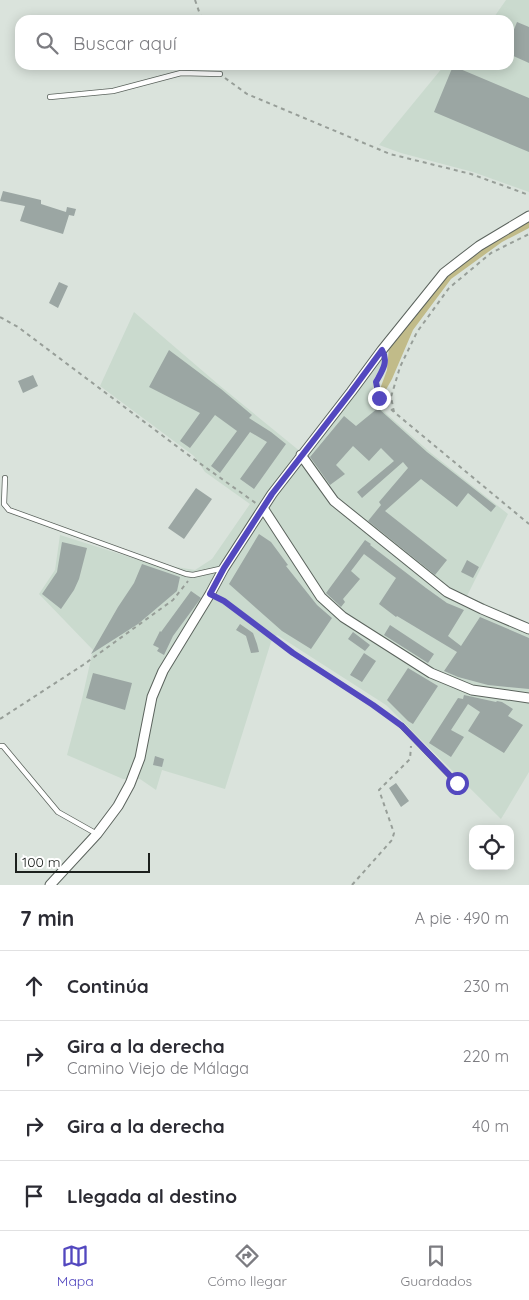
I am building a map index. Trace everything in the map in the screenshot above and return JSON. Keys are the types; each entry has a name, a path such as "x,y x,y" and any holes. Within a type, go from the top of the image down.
{"street":[{"path":"50,885 97,834 118,806 130,784 140,758 152,697 163,671 224,568 272,494 444,272 480,246 529,216"},
{"path":"301,455 334,500 447,592 529,629"},
{"path":"263,508 321,597 343,617 431,673 472,690 529,698"}],"lane":[{"path":"50,97 113,91 181,73 220,74"},
{"path":"5,478 4,504 9,510 186,574 193,575 224,568"},
{"path":"402,726 457,783"},
{"path":"0,746 2,746 58,812 97,834"}],"path":[{"path":"195,0 200,15"},
{"path":"220,74 247,94 390,154 471,174 529,195"},
{"path":"394,412 391,397 400,367 417,332 449,288 491,253 529,234"},
{"path":"0,317 26,332 191,458 263,508"},
{"path":"382,350 386,356 385,365 376,382 379,398 529,524"},
{"path":"0,719 83,665 173,600 193,575"},
{"path":"210,594 224,601 293,653 402,726"},
{"path":"352,885 392,840 394,833 379,790 410,759 412,747 409,742"}],"shaded area":[{"path":"506,0 529,0 529,192 473,172 401,153 379,145 441,70 514,70 514,15 496,15"},
{"path":"529,220 529,228 502,242 451,279 413,330 383,395 380,389 387,370 389,346 447,276 501,236"},
{"path":"134,312 307,457 382,358 383,364 374,379 372,395 380,408 431,453 508,514 467,596 529,623 529,772 501,819 386,705 277,635 271,642 225,789 162,770 156,790 140,779 123,779 67,755 93,650 39,594 55,570 60,535 145,562 195,570 212,559 250,504 205,472 194,456 100,386"}],"building":[{"path":"517,22 529,27 529,63 514,56 514,30"},
{"path":"451,70 462,70 529,98 529,152 434,112"},
{"path":"3,191 41,200 41,204 66,212 67,207 76,209 74,216 69,215 63,234 20,221 25,206 0,201"},
{"path":"59,282 68,286 58,308 49,303"},
{"path":"169,350 252,415 249,418 286,444 254,489 240,479 267,442 250,432 220,473 211,466 237,431 215,415 190,448 180,441 200,413 149,387"},
{"path":"33,375 38,386 23,393 18,381"},
{"path":"378,408 427,452 496,506 491,512 468,493 457,507 421,479 385,511 447,560 435,575 368,521 381,505 379,502 408,468 403,462 362,498 357,492 394,461 381,448 369,461 353,446 336,465 345,474 330,485 310,457 344,416 356,426"},
{"path":"196,488 212,499 184,539 168,528"},
{"path":"259,534 271,542 288,565 286,566 317,605 332,618 311,649 282,631 229,584"},
{"path":"365,540 447,603 464,610 448,636 461,646 480,617 529,638 529,689 488,685 444,671 457,652 396,617 379,604 396,578 364,554 351,571 360,579 343,599 345,602 341,607 326,593"},
{"path":"62,542 87,548 79,579 61,609 42,594 57,572"},
{"path":"467,560 479,567 473,578 461,572"},
{"path":"142,564 180,577 177,591 138,624 91,654 134,583"},
{"path":"191,591 201,598 173,636 164,655 157,651 159,648 153,645 160,631"},
{"path":"240,624 253,633 259,652 251,653 246,636 236,630"},
{"path":"390,625 434,654 428,663 384,635"},
{"path":"353,632 370,645 365,651 348,639"},
{"path":"364,653 376,661 362,682 350,675"},
{"path":"408,668 438,686 413,724 387,700"},
{"path":"93,673 132,683 125,710 86,698"},
{"path":"464,695 502,702 513,709 508,716 523,725 504,753 468,731 480,712 468,704 451,730 464,737 451,757 429,743 458,698 463,699"},
{"path":"155,756 164,759 162,767 153,765"},
{"path":"396,783 409,801 401,807 389,788"}],"route":[{"path":"379,398 376,382 385,365 386,356 382,350 272,494 224,568 210,594 224,601 293,653 402,726 457,783"}]}
